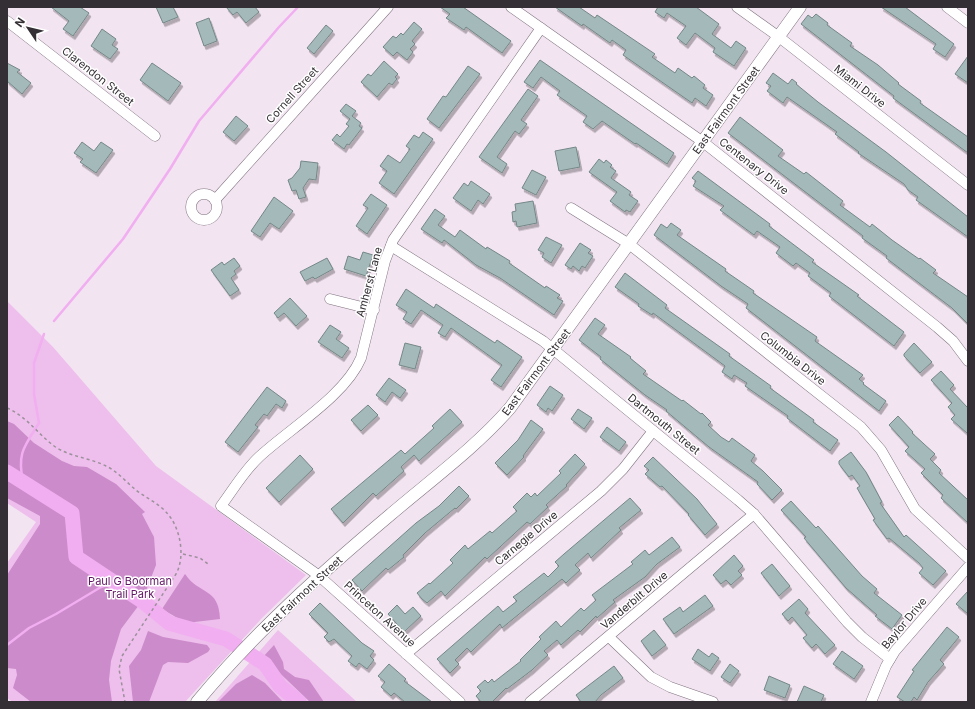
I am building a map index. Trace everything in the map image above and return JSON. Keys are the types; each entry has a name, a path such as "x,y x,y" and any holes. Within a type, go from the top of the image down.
{"street":[{"name":"Cornell Street","path":"215,200 388,7"},
{"name":"Centenary Drive","path":"511,7 703,142 937,327 958,347 968,361"},
{"name":"Miami Drive","path":"737,7 779,37 968,186"},
{"name":"East Fairmont Street","path":"197,702 265,628 318,575 494,426 510,408 800,7"},
{"path":"947,7 968,23"},
{"name":"Clarendon Street","path":"7,20 155,136"},
{"name":"Amherst Lane","path":"222,506 256,460 334,394 350,377 361,358 391,246 403,225 541,28"},
{"name":"Columbia Drive","path":"571,208 629,244 861,428 881,450 915,509 968,558"},
{"name":"Dartmouth Street","path":"391,246 539,338 554,349 754,514 851,626 890,659"},
{"path":"330,299 374,310"},
{"name":"Carnegie Drive","path":"406,654 601,490 623,469 653,431"},
{"name":"Princeton Avenue","path":"222,506 318,575 460,702"},
{"name":"Vanderbilt Drive","path":"530,702 754,514"},
{"name":"Baylor Drive","path":"871,702 890,659 968,566"},
{"path":"609,637 651,677 670,687 713,702"}],"path":[{"path":"7,408 22,416 51,443 64,452 106,466 137,491 163,509 173,523 182,554 179,569 142,624 120,662 119,669 125,702"},
{"path":"182,554 200,558 208,564"}],"green space":[{"name":"Paul G Boorman Trail Park","path":"7,301 53,347 156,466 306,575 261,619 185,702 13,702 7,698 7,563 36,522 7,503"},
{"path":"7,421 14,424 34,443 62,461 74,466 87,467 116,484 145,512 142,514 154,537 156,565 142,601 121,629 111,661 109,680 112,702 31,702 13,688 17,675 16,669 7,668 7,575 40,524 40,516 7,498"},
{"path":"185,574 190,581 207,592 216,601 220,619 186,623 162,609"},
{"path":"278,630 357,702 215,702"},
{"path":"148,631 163,637 207,645 210,649 208,652 188,663 168,662 163,665 149,702 133,702 129,666 141,650"},
{"path":"274,645 283,662 284,669 295,677 309,680 324,702 310,702 263,657"},
{"path":"252,675 265,683 283,702 218,702 236,684"}],"building":[{"path":"51,7 80,7 89,13 73,36 63,29 69,21"},
{"path":"156,7 173,7 178,17 163,23"},
{"path":"226,7 255,7 259,12 246,23 237,12 233,15"},
{"path":"440,7 463,7 511,41 502,53 466,27 464,30 446,18 450,14"},
{"path":"555,7 579,7 595,18 597,15 655,54 652,57 675,73 678,68 692,78 694,76 705,85 703,88 713,95 706,106 695,98 692,103 623,55 626,50 612,40 610,43"},
{"path":"658,7 696,7 719,24 712,34 731,48 736,41 746,48 734,66 713,52 715,48 695,33 686,45 677,38 686,26 667,13 664,18 655,12"},
{"path":"881,7 905,7 954,44 945,57 933,49 936,44"},
{"path":"816,14 828,23 827,25 852,43 850,46 878,65 899,83 898,84 921,101 920,103 968,137 968,153 893,98 894,96 801,24 808,15 812,18"},
{"path":"209,18 217,41 204,46 196,23"},
{"path":"414,22 422,29 412,41 415,44 410,49 413,52 407,60 397,52 393,56 383,47 393,36 396,38 401,33 403,35"},
{"path":"326,25 333,31 314,54 307,48"},
{"path":"102,29 116,39 112,45 118,49 110,59 91,46"},
{"path":"968,56 968,83 955,74"},
{"path":"540,60 674,153 667,164 602,121 593,129 583,122 587,116 557,95 560,91 541,77 533,88 524,82"},
{"path":"384,61 398,74 395,77 397,79 392,85 389,83 377,97 361,82 368,74 371,76"},
{"path":"7,63 20,70 17,72 31,83 22,94 7,81"},
{"path":"152,63 181,83 168,101 140,80"},
{"path":"468,66 480,74 439,128 427,119 443,96 446,97"},
{"path":"773,73 788,84 792,79 818,102 886,152 968,217 968,237 916,200 918,197 908,190 904,184 858,153 859,152 835,134 837,132 787,97 783,103 767,91 771,86 766,83"},
{"path":"528,89 538,96 521,120 527,124 519,134 515,131 497,157 507,164 502,173 479,157"},
{"path":"346,104 356,111 352,116 361,123 359,126 362,128 344,149 332,140 337,134 340,137 349,126 346,124 350,119 340,111"},
{"path":"236,116 248,126 234,141 223,132"},
{"path":"740,117 783,150 778,156 804,174 806,172 843,201 840,205 870,227 872,224 892,240 919,259 920,258 936,270 933,273 968,297 968,324 952,308 862,238 863,236 728,133"},
{"path":"423,132 433,139 394,194 379,183 387,171 380,166 388,155 400,163 410,149 406,146 414,135 419,138"},
{"path":"82,142 94,151 101,142 113,150 96,173 80,162 83,159 74,153"},
{"path":"576,147 580,167 559,171 555,151"},
{"path":"599,159 604,163 606,160 612,165 610,167 616,171 611,178 631,192 629,195 638,201 630,212 626,210 625,212 610,201 617,192 589,172"},
{"path":"301,161 318,163 316,180 309,179 303,188 306,197 299,199 296,190 292,191 288,180 292,178 300,168"},
{"path":"532,170 546,177 536,195 522,188"},
{"path":"698,171 770,224 769,226 814,260 812,262 859,295 857,296 904,332 894,346 829,296 831,293 808,276 810,273 796,263 793,266 776,253 780,247 757,231 754,235 720,210 724,206 693,186 696,181 692,178"},
{"path":"471,181 490,194 483,204 478,200 471,211 453,198 464,183 468,186"},
{"path":"371,194 387,205 367,234 356,226 368,208 363,205"},
{"path":"274,197 293,211 279,229 270,223 260,237 251,231"},
{"path":"533,201 537,223 517,227 516,221 513,222 512,212 516,211 515,204"},
{"path":"435,209 445,216 438,225 455,237 460,230 486,249 487,247 510,261 509,263 545,288 546,286 560,295 557,298 563,301 554,315 500,278 476,265 444,240 442,243 421,229"},
{"path":"671,223 681,230 677,235 726,269 725,271 754,291 753,293 817,337 815,341 863,375 859,379 864,383 863,384 886,401 879,411 746,308 748,304 721,286 654,235 661,224 667,228"},
{"path":"546,237 562,245 551,263 542,257 544,253 538,250"},
{"path":"580,243 591,250 588,253 593,256 585,268 582,266 579,271 573,266 571,269 565,265"},
{"path":"363,252 373,255 366,276 344,269 348,256 360,260"},
{"path":"234,258 240,266 234,271 236,274 231,278 239,290 230,296 211,270 222,262 224,265"},
{"path":"327,258 333,269 315,279 313,277 305,281 300,272"},
{"path":"625,273 667,305 665,308 730,354 729,356 771,386 770,388 814,420 813,422 838,440 830,451 787,418 788,416 745,386 747,383 734,375 732,379 722,372 725,366 653,313 652,315 638,306 639,304 615,287"},
{"path":"406,289 434,308 436,304 495,343 497,340 522,357 501,387 491,380 502,365 451,328 445,337 438,333 443,325 421,310 411,324 403,319 407,312 396,305"},
{"path":"290,298 307,316 296,326 284,313 278,318 274,313"},
{"path":"595,318 605,325 598,334 631,357 630,358 646,371 643,374 682,401 683,400 701,414 702,413 711,422 708,425 721,437 729,442 732,438 755,455 751,461 782,490 772,500 757,484 758,482 709,447 666,411 667,410 645,395 579,340"},
{"path":"330,325 341,332 336,339 349,348 342,358 318,342"},
{"path":"405,343 421,347 415,369 399,365"},
{"path":"914,343 932,362 920,373 904,356 904,354"},
{"path":"941,371 954,385 950,389 968,408 968,434 951,419 955,415 948,407 952,403 931,380"},
{"path":"389,378 406,390 400,398 392,392 385,402 376,395"},
{"path":"550,386 563,395 552,411 548,408 546,412 537,405"},
{"path":"267,387 286,401 282,408 276,404 267,416 264,414 255,425 258,427 238,452 225,442"},
{"path":"368,405 378,415 361,431 351,420"},
{"path":"450,409 462,422 419,461 414,455 401,467 404,471 376,496 373,493 343,523 331,509 401,450 405,454 434,428 432,426"},
{"path":"578,409 592,418 584,429 571,419"},
{"path":"898,416 913,432 912,433 935,454 930,459 941,470 939,473 968,500 968,523 941,498 943,495 921,473 925,469 905,451 909,447 889,425"},
{"path":"531,420 543,429 523,456 524,457 507,475 495,463 518,440"},
{"path":"607,427 626,442 619,451 600,437"},
{"path":"851,452 866,472 882,502 880,503 904,537 906,535 946,571 933,585 919,573 923,568 919,563 889,538 887,539 873,520 875,519 857,488 860,486 852,475 849,477 839,464 839,461"},
{"path":"575,454 585,464 566,485 567,486 546,505 548,507 530,524 527,522 487,559 485,557 445,596 441,591 427,603 422,599 417,593 429,583 430,584 453,563 450,560 465,545 468,549 490,531 492,533 517,511 513,507 527,493 531,497 535,493 537,496 561,473 559,471"},
{"path":"300,455 313,469 279,502 266,488"},
{"path":"653,457 697,499 717,524 705,535 688,515 689,514 662,486 660,487 645,474 649,470 644,466"},
{"path":"459,486 469,496 456,509 455,508 425,533 403,555 404,557 388,570 386,568 362,591 352,580 416,523 439,506"},
{"path":"630,498 641,510 619,528 621,530 591,558 588,553 575,565 580,570 566,583 562,579 502,628 500,624 471,652 467,648 455,660 459,664 450,673 437,659 498,606 503,612 517,601 513,597 544,573 548,577 559,566 555,562"},
{"path":"791,501 816,528 818,526 862,576 877,589 874,593 902,615 892,629 875,616 877,615 846,588 804,538 806,537 781,510"},
{"path":"672,537 680,547 657,564 645,577 613,600 615,602 597,618 596,616 580,632 578,630 561,645 557,640 544,651 548,655 532,670 507,689 506,688 492,702 481,702 476,696 481,691 477,687 485,680 488,683 492,679 494,682 521,661 520,660 541,639 539,637 556,621 561,627 581,608 584,611 596,600 592,595 633,564 631,562 645,550 649,555"},
{"path":"734,555 743,566 738,571 742,575 731,585 726,580 721,584 713,575"},
{"path":"772,564 790,586 779,596 761,573"},
{"path":"968,591 968,614 956,604"},
{"path":"705,595 713,606 674,634 663,619 680,607 683,612"},
{"path":"799,599 808,609 805,613 835,645 825,654 816,644 812,648 803,638 807,635 792,617 788,621 782,614"},
{"path":"320,603 362,643 374,651 370,656 374,660 367,669 359,663 356,667 348,661 352,656 334,639 329,642 324,637 328,633 309,614"},
{"path":"397,605 405,614 413,607 421,616 404,632 388,614"},
{"path":"947,627 959,637 940,660 944,664 928,682 917,700 914,697 911,702 905,702 897,697 914,671 912,670"},
{"path":"654,630 666,645 652,656 641,641"},
{"path":"698,649 709,657 712,653 719,658 710,671 692,659"},
{"path":"842,651 863,666 854,679 833,664"},
{"path":"389,664 406,679 404,681 432,702 405,702 394,693 391,696 381,687 385,682 378,676"},
{"path":"730,664 739,671 730,683 721,677"},
{"path":"614,666 623,678 601,695 595,702 581,702 576,695"},
{"path":"769,676 790,685 785,698 764,690"},
{"path":"804,686 824,695 821,702 797,702"}],"waterway":[{"path":"54,321 123,239 170,169 199,121 279,27 298,7"},
{"path":"23,482 21,457 29,438 39,423 34,394 34,363 44,334"},
{"path":"7,472 72,513 76,557 142,601 169,623 226,639 265,664 280,686 299,702"},
{"path":"7,645 29,628 101,587 114,582"}]}
